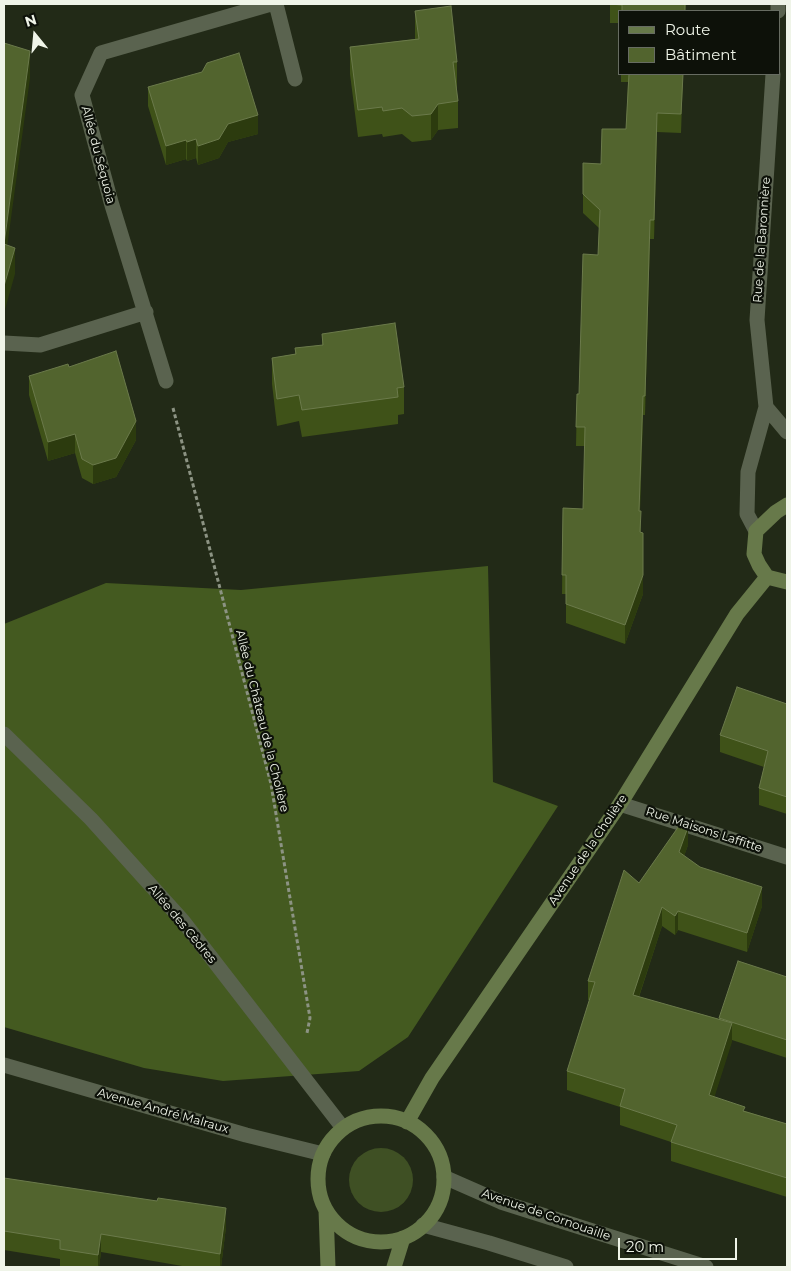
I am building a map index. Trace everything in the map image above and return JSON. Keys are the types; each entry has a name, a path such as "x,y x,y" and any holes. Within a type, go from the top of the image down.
{"street":[{"name":"Allée du Séquoia","path":"166,381 146,312 110,202 82,95 101,53 271,4"},
{"path":"276,4 295,79"},
{"name":"Rue de la Baronnière","path":"756,531 747,514 748,472 766,406 757,320 774,75"},
{"path":"4,343 40,345 146,312"},
{"path":"766,406 787,432"},
{"path":"787,505 776,512 756,531 754,554 767,577 787,582"},
{"name":"Avenue de la Cholière","path":"407,1122 432,1078 620,804 736,614 767,577"},
{"name":"Allée des Cèdres","path":"4,734 91,820 183,921 343,1128"},
{"name":"Rue Maisons Laffitte","path":"620,804 787,857"},
{"name":"Avenue André Malraux","path":"4,1065 246,1135 323,1154"},
{"path":"374,1116 391,1117 407,1122 421,1130 431,1141 439,1155 444,1178 440,1201 433,1214 410,1235 379,1242 363,1240 341,1228 326,1210 320,1196 318,1183 319,1168 323,1154 331,1140 343,1128 358,1120 374,1116"},
{"name":"Avenue de Cornouaille","path":"444,1178 501,1202 706,1267"},
{"path":"326,1210 328,1267"},
{"path":"423,1225 566,1267"},
{"path":"394,1267 403,1238"}],"path":[{"name":"Allée du Château de la Cholière","path":"166,381 270,784 310,1018 298,1069"}],"green space":[{"path":"488,566 493,782 558,806 408,1037 359,1071 223,1081 144,1068 4,1027 4,624 106,583 241,590"},
{"path":"375,1148 387,1148 404,1157 411,1168 413,1180 411,1192 404,1203 387,1212 375,1212 363,1207 354,1198 349,1186 349,1174 354,1162 363,1153"}],"building":[{"path":"610,4 685,4 685,10 622,10 622,5"},
{"path":"451,6 457,62 453,62 458,101 438,104 431,114 412,116 402,108 383,111 382,107 358,110 350,47 419,39 415,11"},
{"path":"4,43 30,51 4,244"},
{"path":"239,53 258,115 228,124 219,139 198,146 196,139 166,146 148,87 202,72 207,63"},
{"path":"629,75 683,75 681,114 657,113 654,220 650,220 645,396 643,396 639,511 641,511 640,532 643,533 643,575 625,625 566,604 566,575 562,575 563,508 583,509 585,427 576,427 577,394 579,394 583,254 598,255 600,210 583,194 583,163 601,164 602,129 626,129"},
{"path":"4,244 15,248 4,286"},
{"path":"395,323 404,387 397,388 398,397 302,410 299,395 277,399 272,358 296,354 295,348 323,345 322,334"},
{"path":"116,351 136,421 116,458 93,465 82,459 75,434 48,442 29,376 68,364 69,367"},
{"path":"737,687 787,704 787,797 759,788 768,751 720,735"},
{"path":"681,823 688,827 679,852 700,867 762,887 747,933 678,911 675,916 662,907 633,995 732,1023 709,1095 745,1107 743,1111 787,1124 787,1178 671,1142 677,1125 620,1106 625,1089 567,1071 595,982 588,981 624,870 639,883"},
{"path":"738,961 787,977 787,1040 719,1018"},
{"path":"4,1178 157,1201 158,1198 226,1208 220,1254 101,1234 98,1255 60,1249 60,1240 4,1231"}]}
